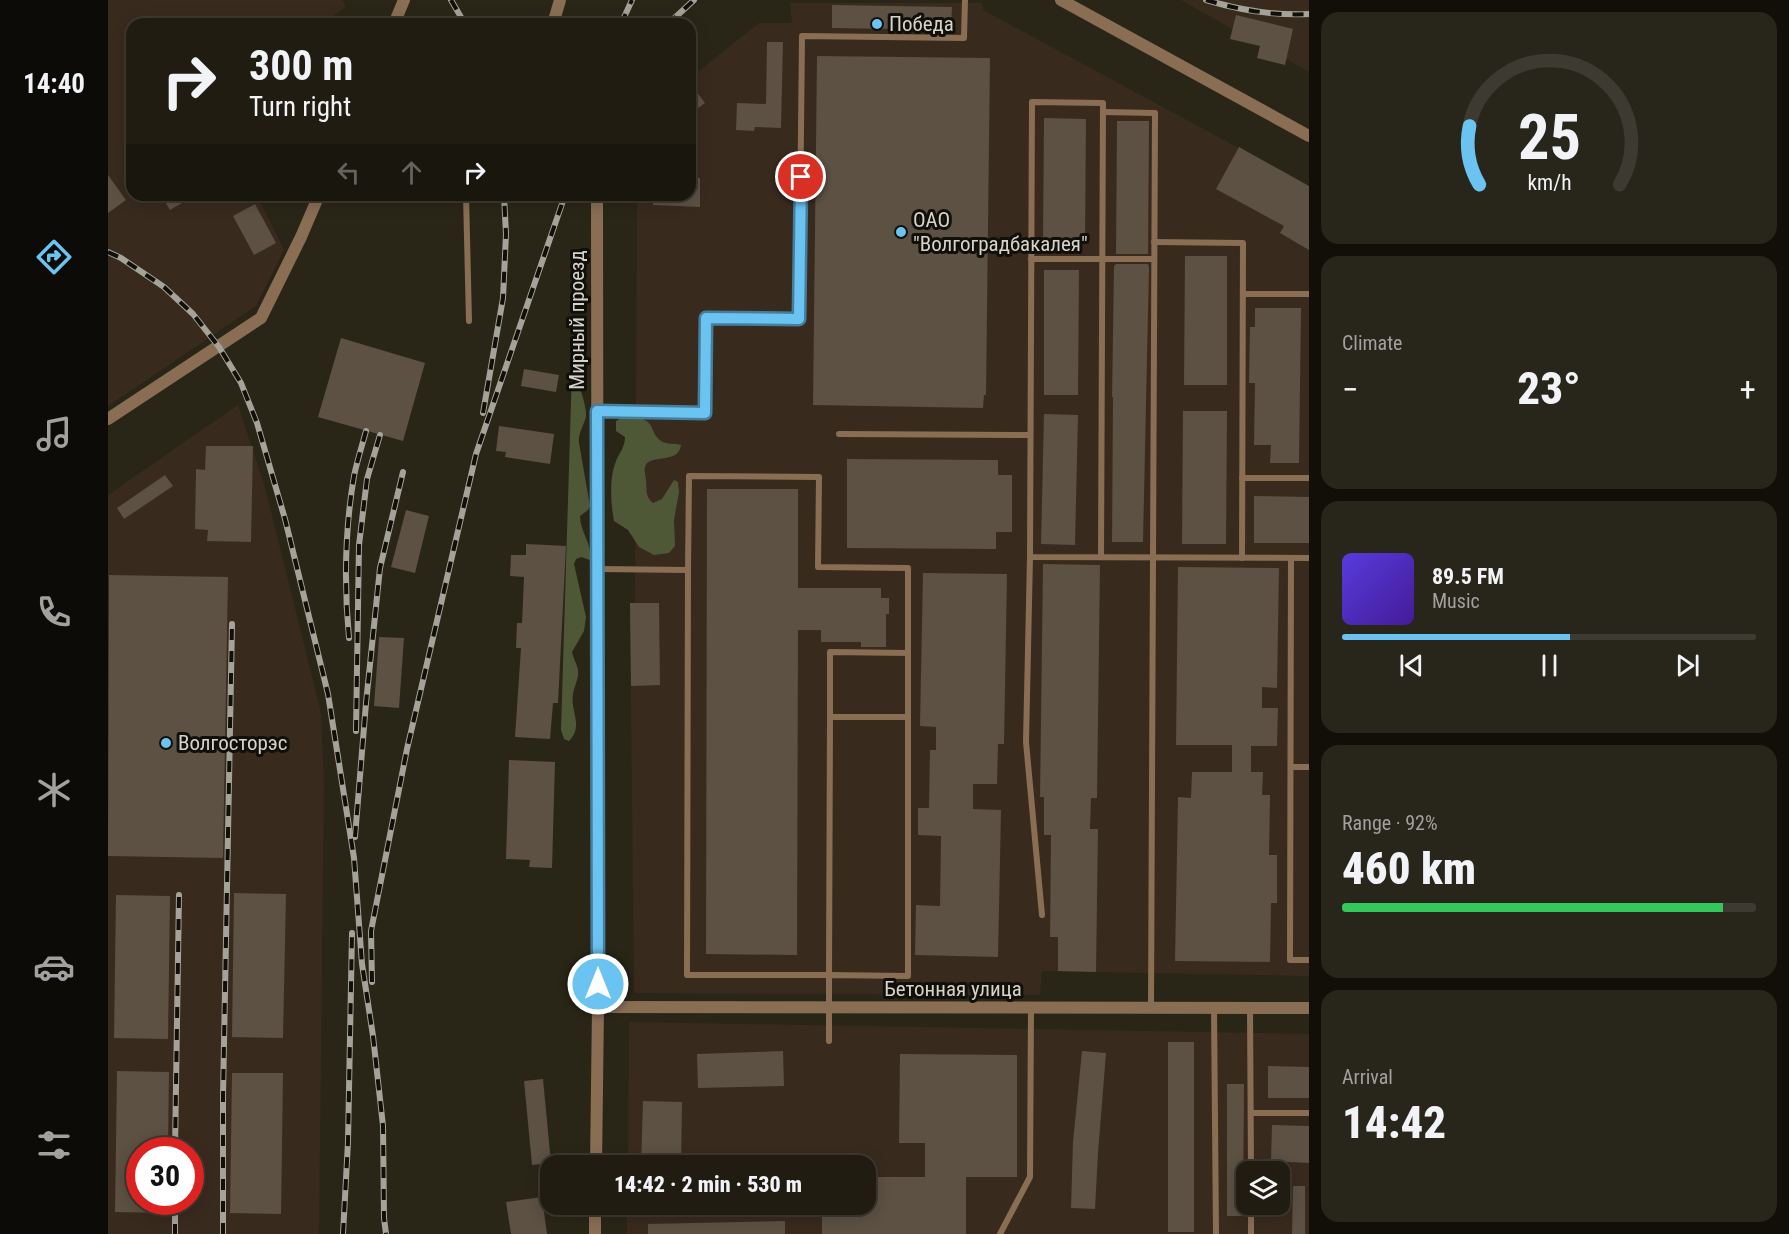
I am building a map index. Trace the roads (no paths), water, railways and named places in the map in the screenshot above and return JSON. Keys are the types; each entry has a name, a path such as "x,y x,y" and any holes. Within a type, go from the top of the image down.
{"street":[{"path":"396,18 404,0"},
{"path":"555,18 560,0"},
{"path":"1061,0 1309,136"},
{"path":"108,419 261,318 316,201"},
{"name":"Мирный проезд","path":"596,1155 597,201"},
{"name":"Бетонная улица","path":"598,1007 1309,1008"},
{"path":"595,1215 595,1234"}],"lane":[{"path":"597,411 705,413 706,318 799,319 802,36 964,38 965,0"},
{"path":"1042,915 1026,742 1030,556 1032,102 1103,103 1101,557"},
{"path":"1103,112 1155,113 1151,1008"},
{"path":"466,201 469,321"},
{"path":"1154,242 1243,243 1242,558"},
{"path":"1031,258 1154,259"},
{"path":"1243,294 1309,294"},
{"path":"839,434 1030,435"},
{"path":"688,476 819,477 818,567 909,568 908,653 908,976 687,975 688,476"},
{"path":"1242,478 1309,478"},
{"path":"1030,556 1309,558"},
{"path":"1291,558 1290,960 1309,960"},
{"path":"598,569 688,570"},
{"path":"829,1041 830,652 908,653"},
{"path":"830,717 908,717"},
{"path":"1291,767 1309,767"},
{"path":"1000,1234 1030,1177 1031,1008"},
{"path":"1215,1008 1216,1234"},
{"path":"1250,1008 1251,1161"},
{"path":"1251,1113 1309,1113"},
{"path":"1251,1215 1251,1234"}],"railway":[{"path":"451,0 462,18"},
{"path":"624,18 632,0"},
{"path":"674,18 694,0"},
{"path":"1206,0 1257,12 1309,14"},
{"path":"483,413 503,298 506,234 504,201"},
{"path":"372,982 371,931 407,749 476,454 563,201"},
{"path":"108,252 121,258 164,287 193,314 219,347 241,383 257,423 285,519 328,694 354,858 362,964 383,1126 386,1234"},
{"path":"349,638 346,598 347,537 354,476 366,431"},
{"path":"356,731 359,545 367,479 380,435"},
{"path":"355,837 380,568 403,472"},
{"path":"223,1234 223,1096 232,624"},
{"path":"175,1137 179,895"},
{"path":"343,1234 348,1142 352,933"},
{"path":"175,1215 175,1234"}],"place":[{"name":"Победа","path":"877,24"},
{"name":"ОАО \"Волгоградбакалея\"","path":"901,232"},
{"name":"Волгосторэс","path":"166,743"}]}
